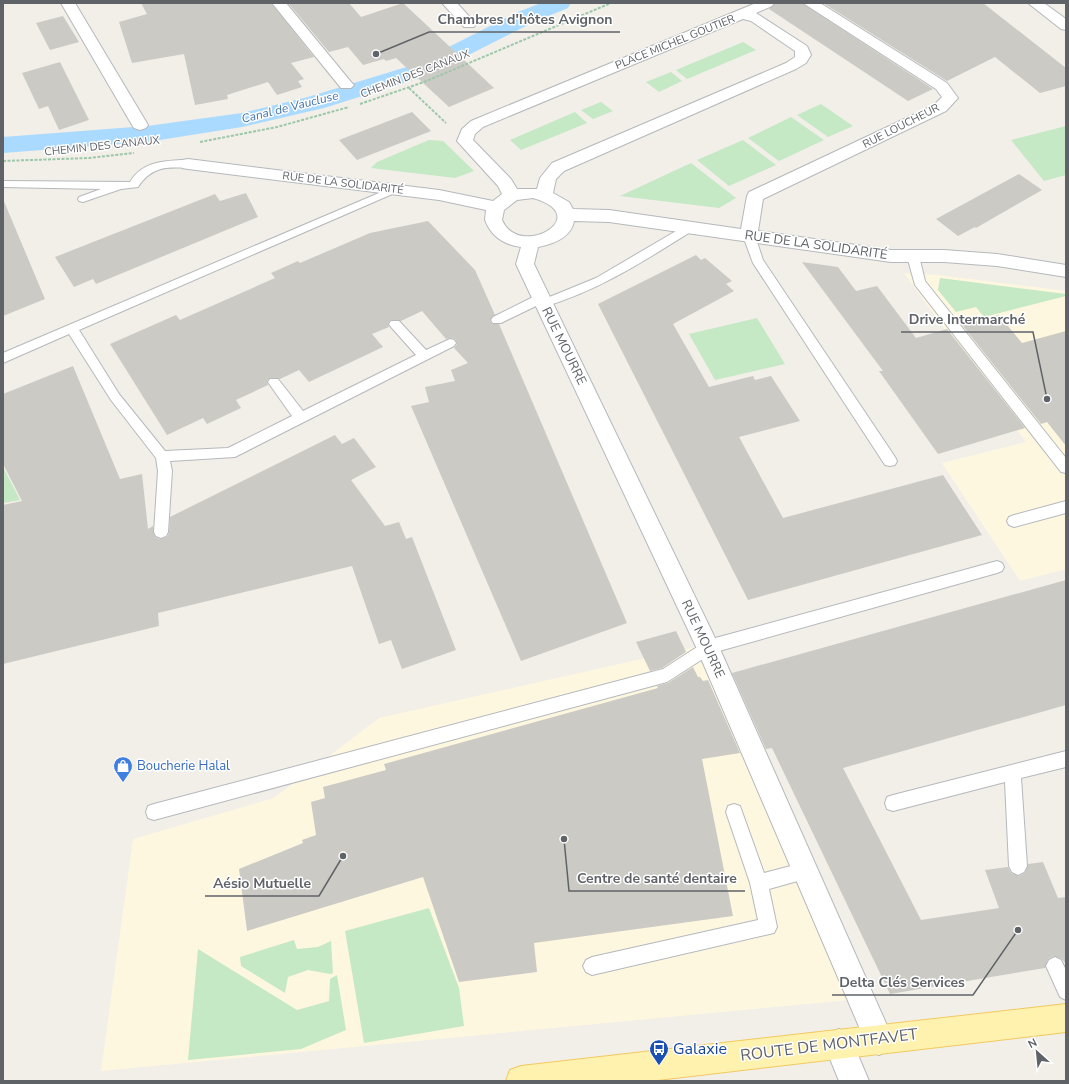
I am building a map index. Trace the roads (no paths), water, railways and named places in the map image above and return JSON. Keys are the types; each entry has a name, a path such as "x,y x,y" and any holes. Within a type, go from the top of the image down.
{"main road":[{"name":"ROUTE DE MONTFAVET","path":"521,1081 585,1077 839,1044 1066,1018"}],"street":[{"path":"68,3 140,125"},
{"path":"279,3 346,85"},
{"path":"449,3 469,24"},
{"path":"744,14 767,3"},
{"name":"RUE LOUCHEUR","path":"749,236 755,196 940,108 950,98 942,86 810,3"},
{"path":"1035,3 1066,26"},
{"name":"PLACE MICHEL GOUTIER","path":"512,196 505,183 465,141 468,132 477,124 744,14 756,18 802,49 804,55 801,60 558,167 548,178 544,195"},
{"name":"RUE DE LA SOLIDARITÉ","path":"188,164 439,195 497,207"},
{"path":"528,194 544,195 560,202 565,208 567,223 562,230 543,241 531,242 510,238 496,228 493,220 497,207 512,196 528,194"},
{"name":"RUE DE LA SOLIDARITÉ","path":"567,215 609,216 891,256 997,260 1066,271"},
{"name":"RUE MOURRE","path":"531,242 525,264 708,647 879,1040"},
{"path":"839,1044 854,1081"}],"lane":[{"path":"3,184 134,185 141,174 159,165 188,164"},
{"path":"83,199 120,186"},
{"path":"5,354 72,329 393,190"},
{"path":"497,320 542,300 560,299 597,284 688,228"},
{"path":"749,236 756,260 890,461"},
{"path":"913,256 919,282 1066,468"},
{"path":"394,324 424,356"},
{"path":"72,329 115,397 162,456 164,471 161,532"},
{"path":"162,456 230,453 450,343"},
{"path":"274,382 301,418"},
{"path":"1014,521 1066,507"},
{"path":"154,812 667,675 708,647 997,567"},
{"path":"893,803 1066,759"},
{"path":"1013,772 1018,866"},
{"path":"592,966 768,927 759,883 734,812"},
{"path":"759,883 806,871"},
{"path":"1055,966 1066,991"}],"waterway":[{"name":"Canal de Vaucluse","path":"3,145 147,134 242,120 315,103 421,70 526,17 560,3"}],"place":[{"name":"Chambres d'hôtes Avignon","path":"376,54"},
{"name":"Drive Intermarché","path":"1047,399"},
{"name":"Boucherie Halal","path":"123,783"},
{"name":"Centre de santé dentaire","path":"564,839"},
{"name":"Aésio Mutuelle","path":"343,856"},
{"name":"Delta Clés Services","path":"1018,930"},
{"name":"Galaxie","path":"659,1066"}]}
